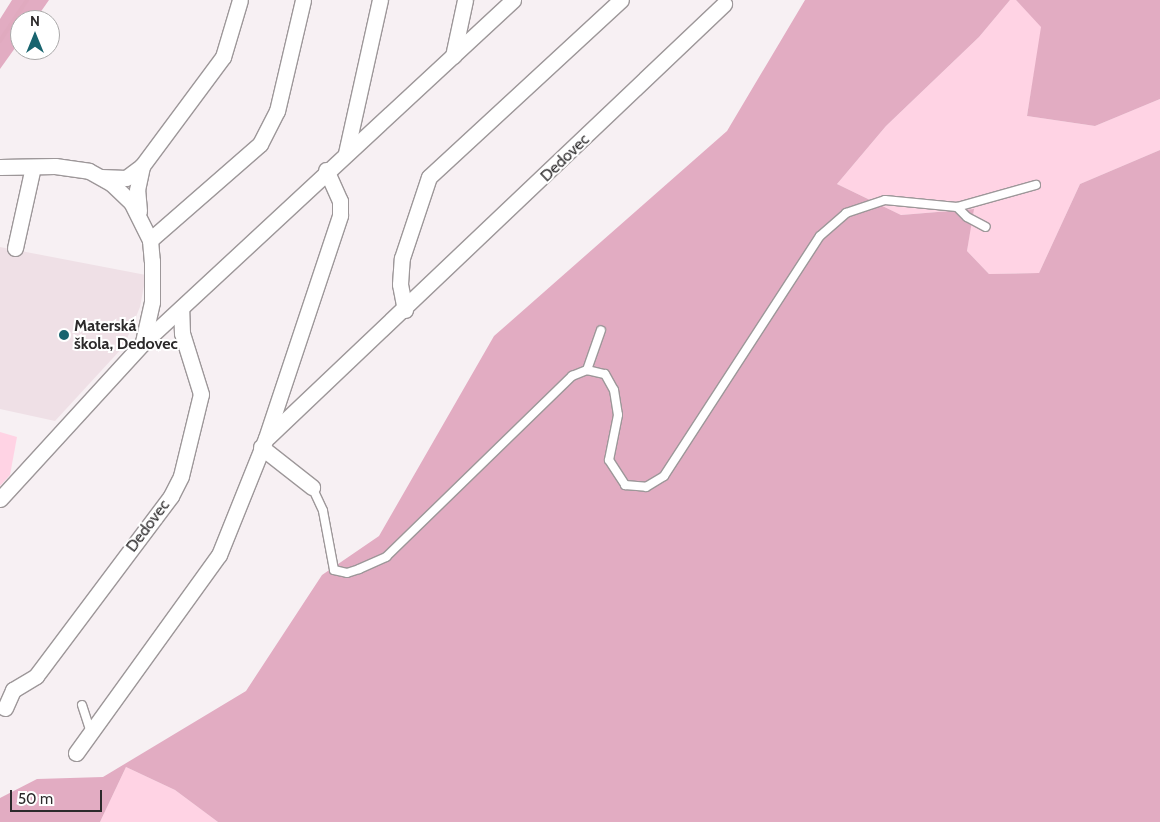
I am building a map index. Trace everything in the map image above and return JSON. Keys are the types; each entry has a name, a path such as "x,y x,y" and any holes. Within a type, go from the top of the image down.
{"street":[{"path":"0,167 73,167 101,177 126,178 142,166 223,58 240,0"},
{"path":"150,240 260,144 277,112 304,0"},
{"path":"346,153 380,0"},
{"path":"453,56 465,0"},
{"path":"0,499 142,344 326,170 514,0"},
{"path":"405,310 401,298 401,265 429,177 621,0"},
{"name":"Dedovec","path":"264,442 405,310 724,4"},
{"path":"140,216 137,190 142,166"},
{"path":"15,248 33,167"},
{"name":"Dedovec","path":"76,752 218,555 264,442 285,384 340,215 340,201 326,170"},
{"path":"101,177 126,196 140,216 150,240 152,302 142,344"},
{"name":"Dedovec","path":"4,708 13,690 36,676 171,496 181,476 201,394 182,333 181,308"},
{"path":"285,384 292,396 306,401"},
{"path":"264,442 312,487"}],"lane":[{"path":"312,487 323,511 334,570 347,573 359,569 386,557 572,376 587,370 605,374 614,390 618,415 609,460 626,485 646,487 664,476 820,236 846,213 885,200 957,207 1036,185"},
{"path":"957,207 967,217 986,227"},
{"path":"587,370 601,330"},
{"path":"82,705 91,732"}],"shaded area":[{"path":"12,0 49,0 42,10 10,10 10,55 0,69 0,19"},
{"path":"805,0 1010,0 979,37 886,126 837,184 901,215 974,209 967,251 989,274 1039,273 1080,184 1160,150 1160,822 218,822 175,790 126,767 100,822 0,822 0,798 37,779 103,777 246,691 322,575 379,536 494,336 727,131"},
{"path":"1010,0 1016,0 1042,27 1027,116 1095,126 1160,99 1160,150 1080,184 1039,273 989,274 967,251 973,209 901,215 837,184 886,126 979,37"},
{"path":"1016,0 1160,0 1160,99 1095,126 1027,116 1041,27"},
{"name":"Materská škola, Dedovec","path":"0,247 146,275 140,307 124,346 55,421 0,409"},
{"path":"0,432 17,437 10,475 0,486"},
{"path":"126,767 175,790 218,822 100,822"}],"waterway":[{"path":"0,41 27,0"}],"place":[{"name":"Materská škola, Dedovec","path":"64,335"}]}
